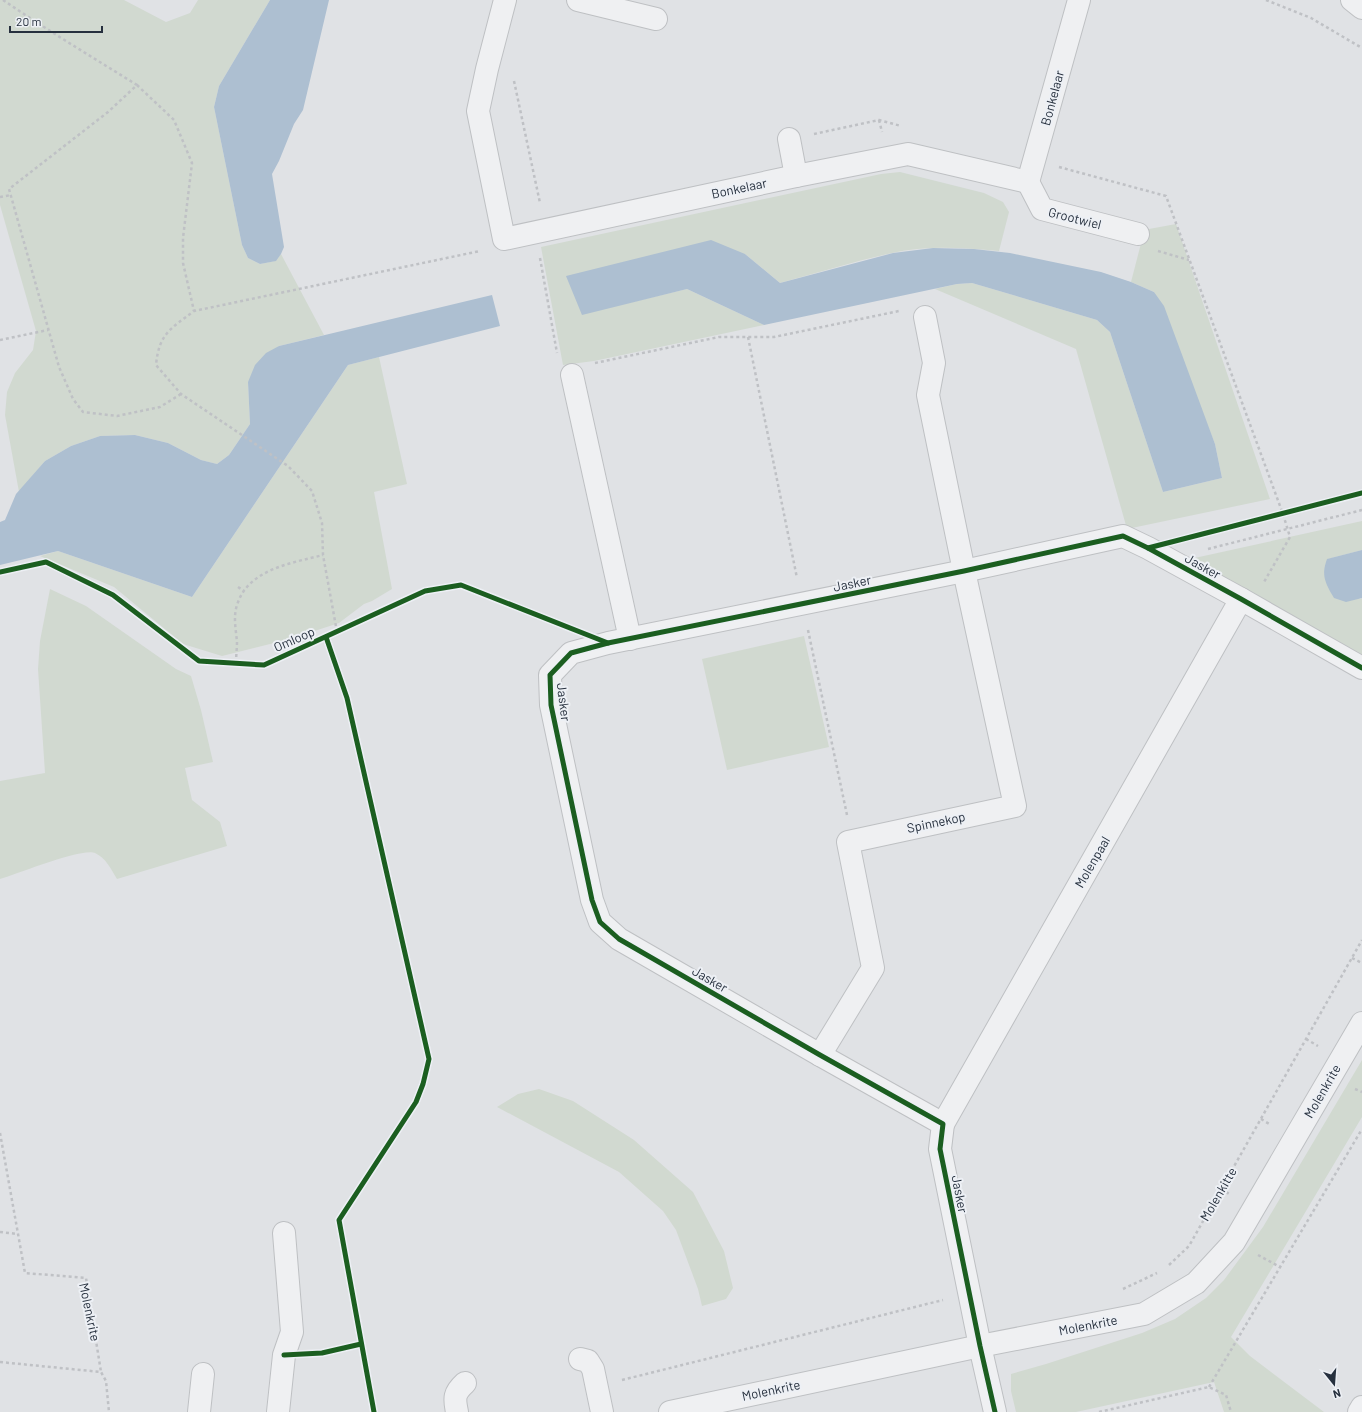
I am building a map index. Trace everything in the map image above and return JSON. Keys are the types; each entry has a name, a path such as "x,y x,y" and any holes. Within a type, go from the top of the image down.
{"street":[{"path":"504,239 478,111 505,0"},
{"path":"578,0 656,19"},
{"name":"Bonkelaar","path":"504,239 796,176 908,154 1028,182 1079,0"},
{"path":"1352,0 1362,8"},
{"path":"789,139 796,176"},
{"name":"Grootwiel","path":"1028,182 1042,209 1138,234"},
{"path":"926,317 934,363 928,395 964,571"},
{"path":"572,375 630,639"},
{"name":"Jasker","path":"995,1412 969,1294 940,1149 943,1124 820,1055 619,938 600,922 592,900 551,705 550,675 571,653 630,639 964,571 1123,536 1246,602 1362,668"},
{"name":"Spinnekop","path":"852,840 1015,806 964,571"},
{"name":"Molenpaal","path":"943,1124 1246,602"},
{"path":"820,1055 873,968 848,842 852,840"},
{"name":"Molenkrite","path":"670,1412 980,1346 1144,1314 1196,1283 1234,1242 1362,1023"},
{"path":"278,1412 284,1355 292,1332 284,1233"},
{"path":"580,1359 588,1362 593,1369 602,1412"},
{"path":"199,1412 203,1374"},
{"path":"457,1412 455,1401 457,1390 465,1383"},
{"path":"1359,1412 1362,1407"}],"path":[{"path":"3,0 41,27 76,46 138,85 174,120 192,163 183,238 183,263 194,311"},
{"path":"1266,0 1311,18 1362,48"},
{"path":"487,69 513,78 540,231 560,370 572,375"},
{"path":"138,85 108,112 9,189 59,367 73,399 83,412 117,416 160,406 180,394"},
{"path":"789,139 879,120 901,126"},
{"path":"1034,161 1166,196 1283,514 1290,537 1246,602"},
{"path":"0,197 11,195"},
{"path":"344,629 334,633 323,556 322,523 312,491 288,466 180,394 156,366 157,351 163,337 170,329 194,311 484,250 504,239"},
{"path":"591,364 719,338 774,337 924,306 926,317"},
{"path":"0,340 48,330"},
{"path":"748,337 852,840"},
{"path":"1168,559 1288,530 1362,510"},
{"path":"1276,516 1290,512"},
{"path":"236,663 237,643 235,625 237,605 244,591 254,580 279,567 323,556"},
{"path":"238,587 244,591"},
{"path":"229,662 243,663"},
{"path":"1352,958 1362,963"},
{"path":"1209,1387 1362,1129"},
{"path":"0,1232 18,1234"},
{"path":"1118,1291 1160,1271"},
{"path":"596,1387 969,1294"},
{"path":"0,1362 102,1372"},
{"path":"1099,1412 1209,1387 1226,1395 1231,1412"}],"shaded area":[{"path":"0,0 124,0 166,22 190,13 198,0 270,0 219,86 214,107 242,245 248,258 260,264 275,261 281,254 324,335 279,346 248,382 250,424 229,455 217,464 201,460 168,443 135,435 100,436 71,446 45,461 19,492 5,415 7,392 15,373 33,350 36,331 0,205"},
{"path":"900,172 984,193 1003,202 1009,212 999,251 946,248 905,250 780,283 745,254 582,314 687,289 764,325 594,361 563,365 541,247 881,174"},
{"path":"1176,224 1270,499 1127,529 1076,349 935,289 957,284 972,283 1097,320 1110,332 1163,492 1222,478 1215,444 1154,292 1131,282 1145,228 1149,229"},
{"path":"379,357 407,484 374,492 392,589 364,604 339,623 290,639 222,656 183,644 114,587 40,556 58,551 192,597 348,365"},
{"path":"1362,521 1362,550 1328,559 1360,599 1362,598 1362,658 1190,559"},
{"path":"50,589 86,606 176,669 191,676 201,710 213,762 185,768 192,800 220,822 227,846 117,879 108,864 99,855 88,852 64,857 0,879 0,781 45,773 38,669 40,641"},
{"path":"804,636 829,747 727,770 702,659"},
{"path":"1362,1060 1362,1117 1231,1337 1250,1356 1324,1412 1224,1412 1214,1382 1076,1412 1016,1412 1011,1391 1011,1374 1142,1333 1175,1319 1206,1298 1224,1280 1263,1227"},
{"path":"539,1089 573,1101 634,1140 693,1192 724,1251 733,1288 726,1299 702,1306 698,1289 676,1230 663,1211 619,1172 497,1107 518,1094"}],"water":[{"path":"270,0 329,0 303,110 294,124 272,174 284,247 276,261 260,264 248,258 242,245 214,107 219,86"},
{"path":"711,240 745,254 780,283 893,253 933,248 974,249 1010,253 1101,272 1131,282 1154,292 1164,306 1215,444 1222,478 1163,492 1110,332 1097,320 972,283 957,284 764,325 687,289 582,315 566,276"},
{"path":"492,295 500,326 348,365 192,597 58,551 0,565 0,522 5,520 16,494 45,461 71,446 100,436 135,435 168,443 201,460 217,464 229,455 250,424 248,382 255,365 266,353 279,346"},
{"path":"1362,550 1362,598 1346,602 1334,598 1328,588 1324,574 1327,559"}],"cycle path":[{"path":"1148,548 1362,493"},
{"path":"995,1412 940,1149 943,1124 619,939 600,922 592,900 551,705 550,675 571,653 608,643 964,571 1123,536 1241,599 1362,668"},
{"name":"Omloop","path":"0,572 46,562 113,595 199,661 264,665 425,591 461,585 608,643"},
{"path":"326,637 347,698 429,1059 423,1084 416,1102 339,1220 374,1412"},
{"path":"284,1355 322,1353 361,1344"}]}
